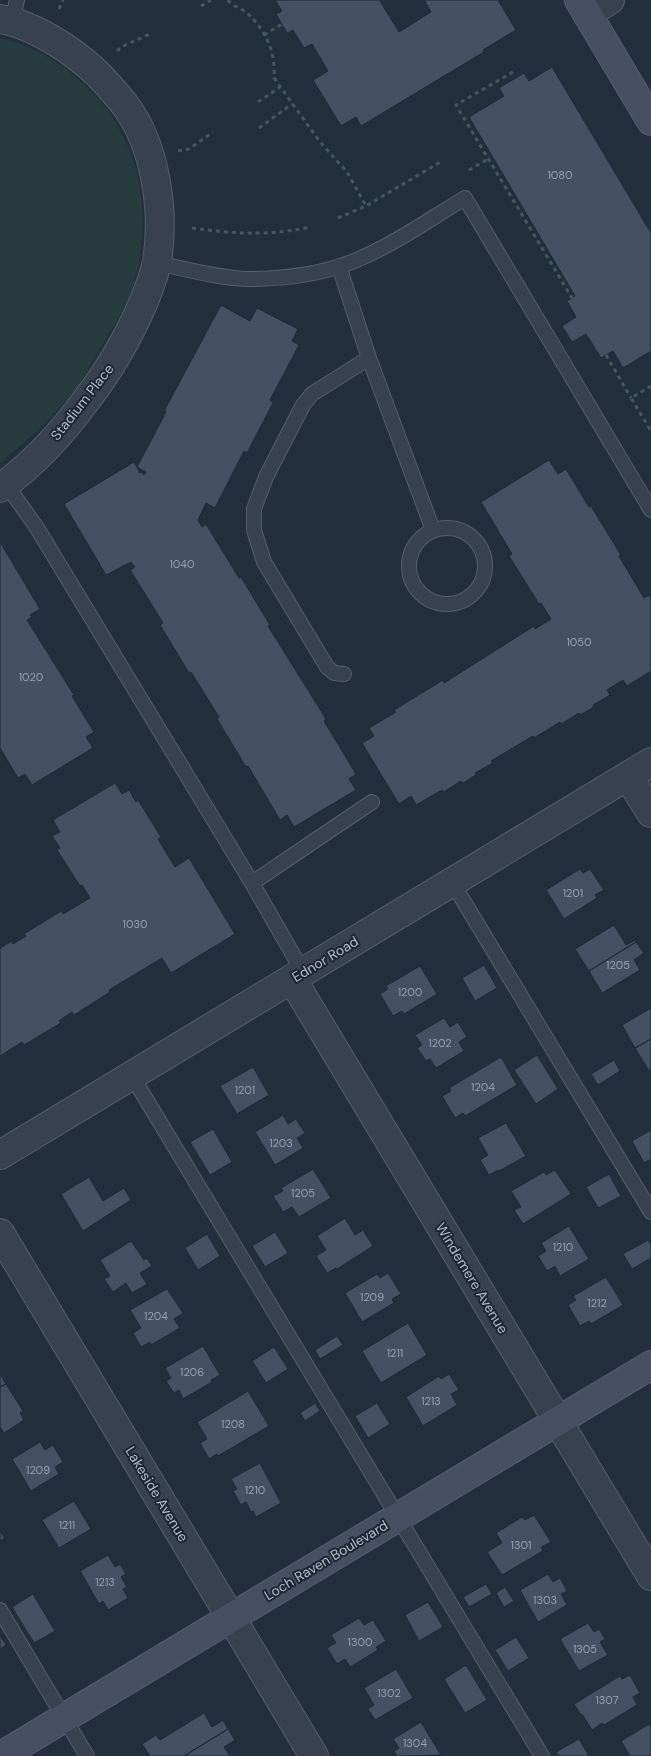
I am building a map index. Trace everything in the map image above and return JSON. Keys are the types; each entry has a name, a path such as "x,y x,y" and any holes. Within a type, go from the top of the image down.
{"main road":[{"path":"583,7 651,121"},
{"name":"Loch Raven Boulevard","path":"0,1756 651,1365"}],"street":[{"path":"583,7 610,0"},
{"name":"Stadium Place","path":"3,486 39,454 64,428 101,381 119,353 148,292 157,262 160,231 160,204 153,169 142,136 126,106 102,78 73,53 40,34 10,13"},
{"path":"640,769 651,813"},
{"name":"Ednor Road","path":"0,1155 640,769"},
{"name":"Windemere Avenue","path":"298,975 558,1421 651,1576"},
{"name":"Lakeside Avenue","path":"0,1233 314,1756"}],"lane":[{"path":"157,262 220,276 246,278 282,277 340,266 358,260 377,250 465,198 651,510"},
{"path":"340,266 369,358 433,530"},
{"path":"344,674 334,673 327,667 264,562 254,530 254,509 266,477 303,405 312,394 324,385 369,358"},
{"path":"3,486 37,528 252,883 298,975"},
{"path":"458,529 469,535 478,544 484,555 485,568 483,580 476,591 467,598 455,603 442,604 430,600 412,582 409,569 410,556 415,546 433,530 458,529"},
{"path":"252,883 372,802"},
{"path":"452,882 651,1212"},
{"path":"132,1076 542,1756"},
{"path":"0,1610 87,1756"}],"path":[{"path":"60,9 63,0"},
{"path":"200,6 211,0"},
{"path":"228,0 247,13 264,35 273,57 275,67 274,78 320,142 347,172 366,206"},
{"path":"264,35 282,24"},
{"path":"117,51 121,47 152,32"},
{"path":"513,72 456,105 572,298"},
{"path":"258,102 280,87"},
{"path":"259,128 292,104"},
{"path":"178,151 189,149 213,132"},
{"path":"469,170 488,159"},
{"path":"338,218 366,206 442,161"},
{"path":"192,228 232,233 262,234 311,226"},
{"path":"606,356 651,431"},
{"path":"631,398 651,386"}],"green space":[{"path":"0,38 15,42 45,55 71,73 105,107 118,126 136,169 143,215 139,261 134,283 116,322 85,374 65,402 0,463"}],"building":[{"path":"275,0 381,0 399,32 431,12 424,0 498,0 516,30 483,50 484,52 361,126 356,117 341,126 313,80 328,71 312,44 304,48 293,30 287,33 276,14 282,11"},
{"path":"552,67 651,233 651,351 623,368 613,351 601,358 586,334 572,342 562,326 576,317 567,301 575,296 469,117 504,96 499,88 524,73 529,81"},
{"path":"221,305 250,321 257,308 298,329 292,341 299,345 270,400 273,403 247,453 244,451 215,508 206,503 198,520 202,527 206,524 239,578 241,577 270,625 268,626 326,719 324,721 356,774 349,779 356,790 294,827 287,815 280,820 248,766 246,767 217,719 219,717 191,672 189,673 160,625 163,623 130,570 135,567 131,562 106,575 64,504 134,462 140,473 142,472 144,475 146,472 137,467 166,412 164,411"},
{"path":"549,460 558,474 566,469 621,555 619,556 644,598 649,595 651,599 651,671 627,686 623,680 607,690 610,695 593,705 594,707 580,715 579,713 561,724 560,722 534,738 533,736 491,761 493,763 475,773 476,775 463,783 461,781 444,792 442,790 416,805 411,796 399,804 362,743 374,736 369,728 443,680 444,683 534,626 535,629 551,619 541,603 539,604 509,556 512,554 481,502"},
{"path":"0,542 40,609 30,615 32,617 27,620 74,695 72,696 94,732 86,737 93,748 32,785 25,774 18,778 0,748"},
{"path":"115,783 122,794 129,790 136,802 138,800 161,837 158,839 175,867 189,858 235,934 171,973 162,958 109,990 110,992 74,1015 72,1012 59,1021 61,1023 24,1045 22,1042 0,1056 0,948 12,941 13,944 26,936 24,934 61,911 63,914 90,898 57,850 60,848 52,836 60,832 53,820"},
{"path":"580,869 583,873 590,869 604,890 595,895 597,898 564,919 546,890"},
{"path":"614,925 626,945 635,940 636,942 589,971 575,949"},
{"path":"636,942 644,953 634,960 640,970 602,993 589,971"},
{"path":"484,965 497,988 475,1001 462,978"},
{"path":"420,966 437,994 404,1014 402,1011 393,1016 380,994 388,989 386,986"},
{"path":"651,1008 651,1039 635,1048 622,1025"},
{"path":"444,1018 450,1027 458,1022 467,1037 459,1042 464,1051 436,1068 430,1059 426,1061 417,1048 422,1045 415,1035"},
{"path":"651,1039 651,1070 649,1071 635,1048"},
{"path":"537,1055 558,1089 536,1104 514,1070"},
{"path":"501,1057 517,1085 465,1116 463,1113 455,1118 442,1096 451,1091 449,1088"},
{"path":"614,1060 620,1071 598,1085 591,1074"},
{"path":"253,1067 269,1095 237,1114 220,1086"},
{"path":"283,1115 288,1124 296,1119 305,1133 297,1138 303,1148 275,1165 255,1132"},
{"path":"506,1123 526,1156 489,1175 480,1160 488,1155 478,1138"},
{"path":"213,1129 232,1162 210,1175 190,1142"},
{"path":"651,1130 651,1159 644,1163 632,1141"},
{"path":"313,1169 331,1198 299,1217 292,1207 283,1212 273,1196 283,1191 281,1188"},
{"path":"555,1170 571,1194 523,1224 514,1210 521,1207 511,1191 544,1172 546,1175"},
{"path":"609,1174 621,1196 598,1208 586,1187"},
{"path":"89,1177 103,1201 124,1188 131,1200 83,1231 61,1194"},
{"path":"345,1218 355,1235 363,1230 373,1246 337,1269 327,1273 316,1256 326,1250 317,1236"},
{"path":"569,1226 589,1259 560,1276 555,1266 547,1271 538,1256 546,1251 541,1243"},
{"path":"275,1232 288,1253 265,1267 252,1246"},
{"path":"207,1234 220,1256 198,1270 185,1248"},
{"path":"648,1240 651,1245 651,1258 632,1269 623,1254"},
{"path":"131,1241 144,1260 147,1258 152,1266 140,1273 147,1284 132,1293 126,1283 113,1292 104,1279 110,1276 100,1260"},
{"path":"388,1273 401,1294 392,1299 394,1303 362,1322 345,1293 377,1274 380,1278"},
{"path":"606,1277 623,1305 591,1324 589,1321 580,1326 568,1305 576,1300 573,1296"},
{"path":"167,1289 183,1313 174,1319 180,1328 151,1345 150,1342 141,1347 133,1333 141,1328 130,1310"},
{"path":"408,1323 427,1355 381,1383 362,1351"},
{"path":"337,1336 343,1345 320,1359 315,1350"},
{"path":"203,1346 220,1375 211,1380 212,1382 183,1399 179,1390 174,1393 166,1381 171,1378 165,1368"},
{"path":"274,1347 288,1369 266,1383 252,1361"},
{"path":"0,1374 6,1384 0,1387"},
{"path":"449,1374 459,1390 451,1394 457,1405 423,1426 406,1397 439,1376 441,1379"},
{"path":"6,1384 23,1411 20,1413 24,1420 4,1433 0,1427 0,1387"},
{"path":"248,1391 269,1426 218,1456 217,1454 209,1459 200,1443 207,1439 197,1422"},
{"path":"315,1403 320,1411 305,1421 300,1413"},
{"path":"377,1403 390,1424 368,1438 355,1416"},
{"path":"40,1442 45,1450 53,1445 63,1462 55,1467 59,1474 31,1491 12,1459"},
{"path":"260,1463 281,1503 256,1517 246,1502 241,1505 233,1491 237,1489 231,1479"},
{"path":"74,1501 91,1529 59,1548 42,1520"},
{"path":"534,1515 551,1542 541,1547 543,1551 502,1575 487,1552 502,1543 496,1533 522,1517 525,1520"},
{"path":"0,1531 5,1538 0,1541"},
{"path":"108,1555 115,1567 120,1564 126,1574 121,1577 127,1587 123,1589 128,1598 108,1610 103,1601 99,1604 80,1571"},
{"path":"548,1574 553,1582 560,1578 567,1591 561,1594 567,1605 538,1622 520,1590"},
{"path":"486,1584 492,1594 469,1607 463,1597"},
{"path":"505,1587 514,1601 504,1607 496,1593"},
{"path":"33,1594 55,1631 34,1643 12,1607"},
{"path":"428,1602 443,1627 419,1641 405,1615"},
{"path":"359,1618 364,1625 373,1620 386,1641 376,1647 378,1650 350,1667 345,1659 337,1664 327,1648 336,1643 331,1635"},
{"path":"588,1623 594,1632 599,1629 605,1639 600,1642 608,1655 579,1671 560,1639"},
{"path":"0,1635 6,1645 0,1649"},
{"path":"516,1637 529,1658 508,1671 495,1650"},
{"path":"466,1665 487,1700 465,1713 444,1679"},
{"path":"396,1669 413,1698 375,1720 368,1709 374,1705 364,1688"},
{"path":"630,1675 640,1693 633,1697 637,1705 592,1730 574,1704 620,1676 622,1679"},
{"path":"204,1713 212,1727 223,1720 228,1729 184,1756 150,1756 142,1744 156,1735 160,1740"},
{"path":"421,1722 441,1755 397,1756 394,1751 399,1748 393,1739"},
{"path":"649,1724 651,1727 651,1756 630,1756 621,1741"},
{"path":"228,1729 235,1740 224,1747 230,1756 184,1756"},
{"path":"579,1739 589,1756 559,1756 556,1752"}]}
